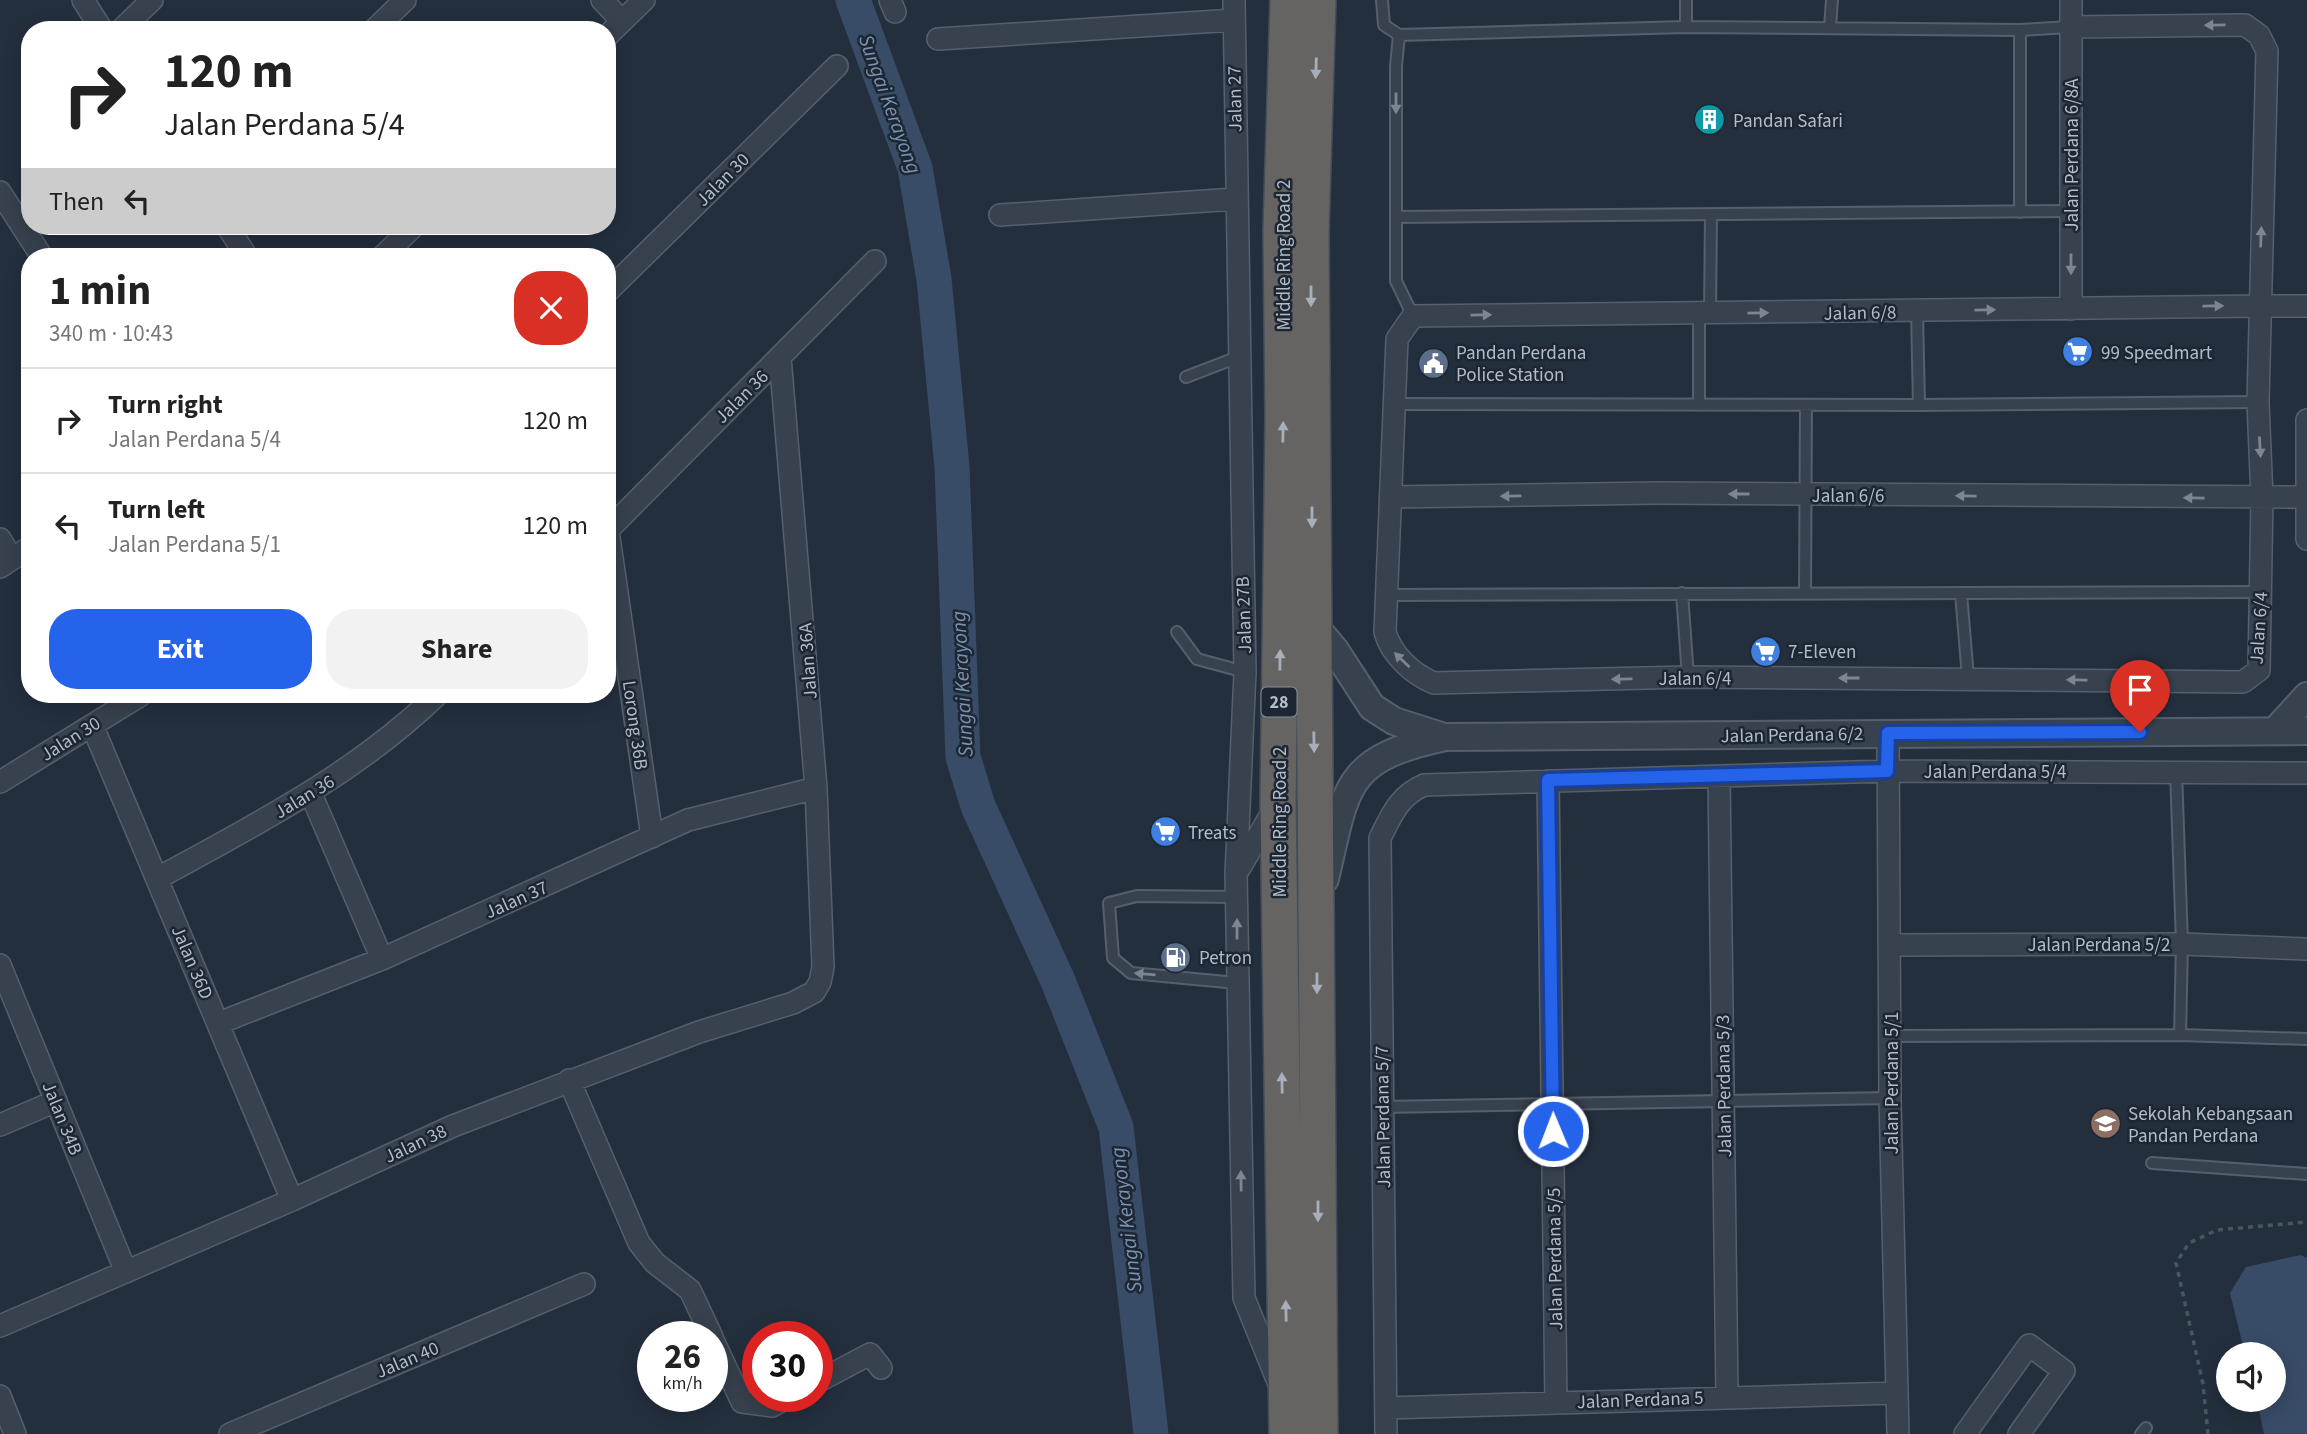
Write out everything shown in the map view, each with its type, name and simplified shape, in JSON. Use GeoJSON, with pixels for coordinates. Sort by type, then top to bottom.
{"type":"FeatureCollection","features":[{"type":"Feature","properties":{"kind":"highway","name":"Middle Ring Road 2"},"geometry":{"type":"LineString","coordinates":[[1314,4],[1311,232],[1320,1434]]}},
{"type":"Feature","properties":{"kind":"highway","name":"Middle Ring Road 2"},"geometry":{"type":"LineString","coordinates":[[1287,1419],[1278,802],[1283,418],[1281,230],[1314,4]]}},
{"type":"Feature","properties":{"kind":"street"},"geometry":{"type":"LineString","coordinates":[[83,0],[96,21]]}},
{"type":"Feature","properties":{"kind":"street"},"geometry":{"type":"LineString","coordinates":[[130,21],[152,0]]}},
{"type":"Feature","properties":{"kind":"street"},"geometry":{"type":"LineString","coordinates":[[383,21],[405,0]]}},
{"type":"Feature","properties":{"kind":"street"},"geometry":{"type":"LineString","coordinates":[[602,0],[612,21]]}},
{"type":"Feature","properties":{"kind":"street"},"geometry":{"type":"LineString","coordinates":[[616,27],[644,0]]}},
{"type":"Feature","properties":{"kind":"street","name":"Jalan Perdana 6/8A"},"geometry":{"type":"LineString","coordinates":[[2071,0],[2071,309]]}},
{"type":"Feature","properties":{"kind":"street"},"geometry":{"type":"LineString","coordinates":[[937,39],[1234,10]]}},
{"type":"Feature","properties":{"kind":"street","name":"Jalan 27"},"geometry":{"type":"LineString","coordinates":[[1234,10],[1238,357]]}},
{"type":"Feature","properties":{"kind":"street","name":"Jalan 6/4"},"geometry":{"type":"LineString","coordinates":[[1413,316],[1397,339],[1392,404],[1385,632],[1388,646],[1420,677],[1434,683],[1688,677],[2243,682],[2259,670],[2262,498],[2258,402],[2267,51],[2259,35],[2245,25],[2070,27]]}},
{"type":"Feature","properties":{"kind":"street","name":"Jalan 30"},"geometry":{"type":"LineString","coordinates":[[616,283],[836,66]]}},
{"type":"Feature","properties":{"kind":"street"},"geometry":{"type":"LineString","coordinates":[[0,192],[21,224]]}},
{"type":"Feature","properties":{"kind":"street"},"geometry":{"type":"LineString","coordinates":[[1000,215],[1235,199]]}},
{"type":"Feature","properties":{"kind":"street"},"geometry":{"type":"LineString","coordinates":[[391,248],[405,235]]}},
{"type":"Feature","properties":{"kind":"street","name":"Jalan 36"},"geometry":{"type":"LineString","coordinates":[[616,522],[874,261]]}},
{"type":"Feature","properties":{"kind":"street","name":"Jalan 6/8"},"geometry":{"type":"LineString","coordinates":[[1413,316],[2307,306]]}},
{"type":"Feature","properties":{"kind":"street","name":"Jalan 36A"},"geometry":{"type":"LineString","coordinates":[[780,357],[816,788],[823,967]]}},
{"type":"Feature","properties":{"kind":"street","name":"Jalan 27B"},"geometry":{"type":"LineString","coordinates":[[1238,357],[1245,672],[1236,874],[1244,1298],[1287,1419]]}},
{"type":"Feature","properties":{"kind":"street"},"geometry":{"type":"LineString","coordinates":[[2307,420],[2307,540]]}},
{"type":"Feature","properties":{"kind":"street","name":"Jalan 6/6"},"geometry":{"type":"LineString","coordinates":[[1391,497],[1806,494],[2305,497]]}},
{"type":"Feature","properties":{"kind":"street"},"geometry":{"type":"LineString","coordinates":[[0,539],[14,558]]}},
{"type":"Feature","properties":{"kind":"street","name":"Lorong 36B"},"geometry":{"type":"LineString","coordinates":[[616,586],[652,837]]}},
{"type":"Feature","properties":{"kind":"street","name":"Jalan Perdana 6/2"},"geometry":{"type":"LineString","coordinates":[[1313,624],[1335,650],[1372,707],[1394,720],[1445,737]]}},
{"type":"Feature","properties":{"kind":"street"},"geometry":{"type":"LineString","coordinates":[[2275,731],[2307,696]]}},
{"type":"Feature","properties":{"kind":"street","name":"Jalan 30"},"geometry":{"type":"LineString","coordinates":[[0,782],[128,703]]}},
{"type":"Feature","properties":{"kind":"street","name":"Jalan 36"},"geometry":{"type":"LineString","coordinates":[[158,878],[312,794],[384,742],[428,703]]}},
{"type":"Feature","properties":{"kind":"street","name":"Jalan 36D"},"geometry":{"type":"LineString","coordinates":[[92,726],[292,1200]]}},
{"type":"Feature","properties":{"kind":"street","name":"Jalan Perdana 6/2"},"geometry":{"type":"LineString","coordinates":[[1316,915],[1343,802],[1354,781],[1372,761],[1401,746],[1445,737],[2307,731]]}},
{"type":"Feature","properties":{"kind":"street","name":"Jalan Perdana 5/1"},"geometry":{"type":"LineString","coordinates":[[1888,733],[1890,1098],[1898,1434]]}},
{"type":"Feature","properties":{"kind":"street","name":"Jalan Perdana 5/4"},"geometry":{"type":"LineString","coordinates":[[1396,804],[1410,791],[1424,785],[1548,780],[1887,771],[2307,773]]}},
{"type":"Feature","properties":{"kind":"street","name":"Jalan Perdana 5/3"},"geometry":{"type":"LineString","coordinates":[[1719,777],[1727,1396]]}},
{"type":"Feature","properties":{"kind":"street","name":"Jalan Perdana 5/5"},"geometry":{"type":"LineString","coordinates":[[1548,780],[1556,1402]]}},
{"type":"Feature","properties":{"kind":"street","name":"Jalan 37"},"geometry":{"type":"LineString","coordinates":[[219,1024],[382,959],[688,820],[816,788]]}},
{"type":"Feature","properties":{"kind":"street"},"geometry":{"type":"LineString","coordinates":[[312,794],[382,959]]}},
{"type":"Feature","properties":{"kind":"street"},"geometry":{"type":"LineString","coordinates":[[1236,874],[1278,802]]}},
{"type":"Feature","properties":{"kind":"street","name":"Jalan Perdana 5/7"},"geometry":{"type":"LineString","coordinates":[[1386,1434],[1380,838],[1396,804]]}},
{"type":"Feature","properties":{"kind":"street","name":"Jalan Perdana 5/2"},"geometry":{"type":"LineString","coordinates":[[1891,945],[2182,944],[2307,949]]}},
{"type":"Feature","properties":{"kind":"street","name":"Jalan 34B"},"geometry":{"type":"LineString","coordinates":[[0,965],[126,1272]]}},
{"type":"Feature","properties":{"kind":"street","name":"Jalan 38"},"geometry":{"type":"LineString","coordinates":[[0,1326],[292,1200],[453,1126],[699,1032],[793,1003],[814,992],[823,967]]}},
{"type":"Feature","properties":{"kind":"street"},"geometry":{"type":"LineString","coordinates":[[569,1080],[639,1243],[655,1263],[690,1290],[704,1321]]}},
{"type":"Feature","properties":{"kind":"street"},"geometry":{"type":"LineString","coordinates":[[0,1125],[56,1101]]}},
{"type":"Feature","properties":{"kind":"street","name":"Jalan 40"},"geometry":{"type":"LineString","coordinates":[[230,1434],[584,1284]]}},
{"type":"Feature","properties":{"kind":"street"},"geometry":{"type":"LineString","coordinates":[[1965,1434],[2029,1345],[2064,1371],[2019,1434]]}},
{"type":"Feature","properties":{"kind":"street"},"geometry":{"type":"LineString","coordinates":[[833,1374],[870,1354],[881,1368]]}},
{"type":"Feature","properties":{"kind":"street"},"geometry":{"type":"LineString","coordinates":[[728,1372],[742,1402]]}},
{"type":"Feature","properties":{"kind":"street","name":"Jalan Perdana 5"},"geometry":{"type":"LineString","coordinates":[[1385,1408],[1895,1392]]}},
{"type":"Feature","properties":{"kind":"street"},"geometry":{"type":"LineString","coordinates":[[0,1396],[15,1434]]}},
{"type":"Feature","properties":{"kind":"lane"},"geometry":{"type":"LineString","coordinates":[[1382,0],[1384,25],[1399,35],[1686,27],[2020,30],[2070,27]]}},
{"type":"Feature","properties":{"kind":"lane"},"geometry":{"type":"LineString","coordinates":[[1686,0],[1686,27]]}},
{"type":"Feature","properties":{"kind":"lane"},"geometry":{"type":"LineString","coordinates":[[1830,29],[1832,0]]}},
{"type":"Feature","properties":{"kind":"lane"},"geometry":{"type":"LineString","coordinates":[[2020,30],[2020,212]]}},
{"type":"Feature","properties":{"kind":"lane"},"geometry":{"type":"LineString","coordinates":[[1399,35],[1396,66],[1396,281],[1413,316]]}},
{"type":"Feature","properties":{"kind":"lane"},"geometry":{"type":"LineString","coordinates":[[1397,217],[2070,211]]}},
{"type":"Feature","properties":{"kind":"lane"},"geometry":{"type":"LineString","coordinates":[[1699,405],[1711,215]]}},
{"type":"Feature","properties":{"kind":"lane"},"geometry":{"type":"LineString","coordinates":[[1917,311],[1919,405]]}},
{"type":"Feature","properties":{"kind":"lane"},"geometry":{"type":"LineString","coordinates":[[1186,377],[1238,357]]}},
{"type":"Feature","properties":{"kind":"lane"},"geometry":{"type":"LineString","coordinates":[[1392,404],[1919,405],[2258,402]]}},
{"type":"Feature","properties":{"kind":"lane"},"geometry":{"type":"LineString","coordinates":[[1805,593],[1806,405]]}},
{"type":"Feature","properties":{"kind":"lane"},"geometry":{"type":"LineString","coordinates":[[1387,595],[2261,592]]}},
{"type":"Feature","properties":{"kind":"lane"},"geometry":{"type":"LineString","coordinates":[[1682,593],[1688,677]]}},
{"type":"Feature","properties":{"kind":"lane"},"geometry":{"type":"LineString","coordinates":[[1961,593],[1968,678]]}},
{"type":"Feature","properties":{"kind":"lane"},"geometry":{"type":"LineString","coordinates":[[1177,632],[1197,659],[1245,672]]}},
{"type":"Feature","properties":{"kind":"lane"},"geometry":{"type":"LineString","coordinates":[[2176,771],[2182,944],[2180,1035]]}},
{"type":"Feature","properties":{"kind":"lane"},"geometry":{"type":"LineString","coordinates":[[1237,897],[1137,896],[1109,903],[1113,958],[1131,973],[1237,983]]}},
{"type":"Feature","properties":{"kind":"lane"},"geometry":{"type":"LineString","coordinates":[[1890,1036],[2180,1035],[2307,1039]]}},
{"type":"Feature","properties":{"kind":"lane"},"geometry":{"type":"LineString","coordinates":[[1382,1107],[1890,1098]]}},
{"type":"Feature","properties":{"kind":"lane"},"geometry":{"type":"LineString","coordinates":[[2152,1163],[2307,1174]]}},
{"type":"Feature","properties":{"kind":"path"},"geometry":{"type":"LineString","coordinates":[[2208,1434],[2203,1384],[2176,1263],[2189,1243],[2217,1230],[2307,1222]]}},
{"type":"Feature","properties":{"kind":"water"},"geometry":{"type":"Polygon","coordinates":[[[2301,1255],[2307,1258],[2307,1434],[2264,1434],[2259,1412],[2286,1412],[2286,1342],[2242,1342],[2230,1293],[2246,1267],[2301,1255]]]}},
{"type":"Feature","properties":{"kind":"waterway","name":"Sungai Kerayong"},"geometry":{"type":"LineString","coordinates":[[853,0],[915,168],[934,279],[952,467],[963,757],[978,806],[1058,981],[1116,1127],[1151,1434]]}},
{"type":"Feature","properties":{"kind":"place","name":"Pandan Safari"},"geometry":{"type":"Point","coordinates":[1710,120]}},
{"type":"Feature","properties":{"kind":"place","name":"99 Speedmart"},"geometry":{"type":"Point","coordinates":[2078,352]}},
{"type":"Feature","properties":{"kind":"place","name":"Pandan Perdana Police Station"},"geometry":{"type":"Point","coordinates":[1433,363]}},
{"type":"Feature","properties":{"kind":"place","name":"7-Eleven"},"geometry":{"type":"Point","coordinates":[1765,651]}},
{"type":"Feature","properties":{"kind":"place","name":"Treats"},"geometry":{"type":"Point","coordinates":[1165,832]}},
{"type":"Feature","properties":{"kind":"place","name":"Petron"},"geometry":{"type":"Point","coordinates":[1176,957]}},
{"type":"Feature","properties":{"kind":"place","name":"Sekolah Kebangsaan Pandan Perdana"},"geometry":{"type":"Point","coordinates":[2105,1124]}},
{"type":"Feature","properties":{"kind":"route"},"geometry":{"type":"LineString","coordinates":[[1553,1131],[1548,780],[1887,771],[1888,733],[2140,732]]}}]}
